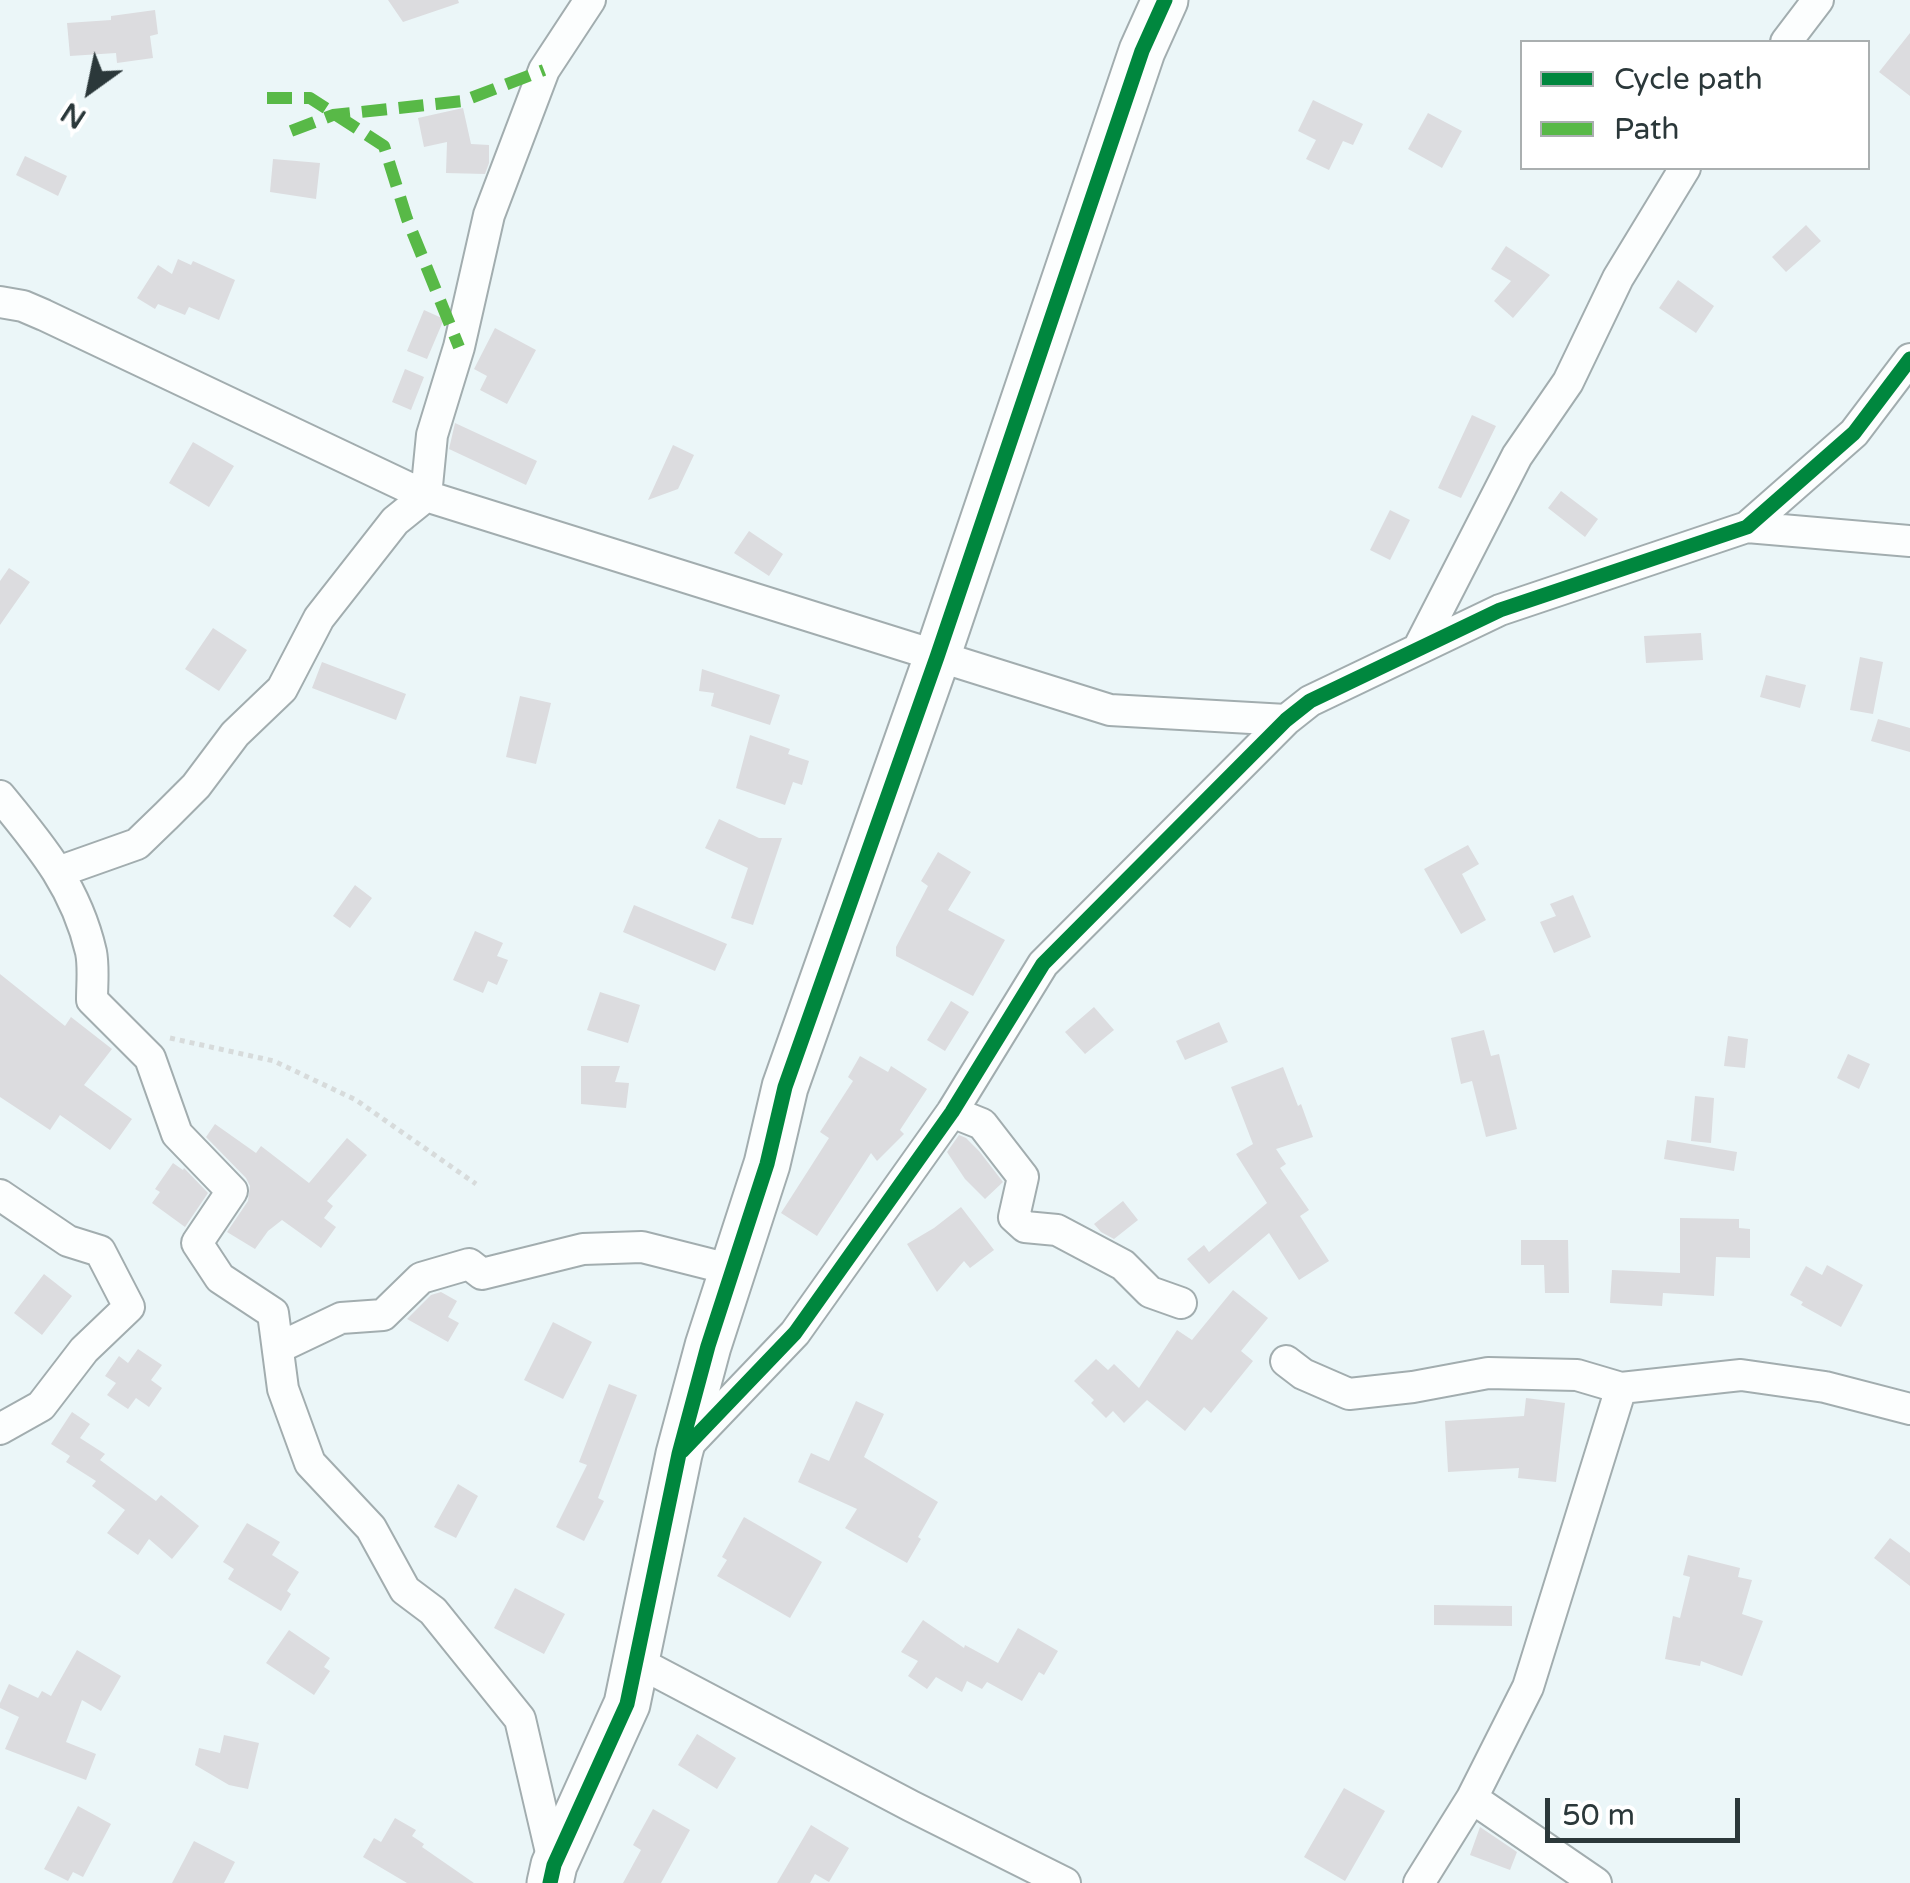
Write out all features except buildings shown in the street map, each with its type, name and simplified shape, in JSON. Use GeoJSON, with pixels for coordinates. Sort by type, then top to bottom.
{"type":"FeatureCollection","features":[{"type":"Feature","properties":{"kind":"street"},"geometry":{"type":"LineString","coordinates":[[58,872],[137,844],[196,786],[234,734],[282,689],[319,618],[396,521],[426,496],[432,435],[459,348],[489,215],[544,70],[590,0]]}},
{"type":"Feature","properties":{"kind":"street"},"geometry":{"type":"LineString","coordinates":[[552,1874],[627,1704],[679,1454],[708,1346],[767,1164],[784,1087],[937,657],[1142,51],[1165,0]]}},
{"type":"Feature","properties":{"kind":"street"},"geometry":{"type":"LineString","coordinates":[[1788,40],[1818,0]]}},
{"type":"Feature","properties":{"kind":"street"},"geometry":{"type":"LineString","coordinates":[[1418,649],[1518,456],[1568,382],[1618,278],[1684,170]]}},
{"type":"Feature","properties":{"kind":"street"},"geometry":{"type":"LineString","coordinates":[[0,302],[23,306],[62,323],[426,496],[1110,710],[1286,720]]}},
{"type":"Feature","properties":{"kind":"street"},"geometry":{"type":"LineString","coordinates":[[679,1454],[795,1332],[952,1112],[1043,964],[1286,720],[1310,701],[1500,610],[1746,527],[1854,433],[1910,359]]}},
{"type":"Feature","properties":{"kind":"street"},"geometry":{"type":"LineString","coordinates":[[1746,527],[1910,542]]}},
{"type":"Feature","properties":{"kind":"street"},"geometry":{"type":"LineString","coordinates":[[0,796],[45,850],[76,902],[92,956],[92,1000],[150,1058],[177,1134],[232,1191],[196,1243],[220,1278],[273,1313],[283,1389],[310,1463],[371,1528],[405,1590],[432,1611],[520,1718],[552,1874]]}},
{"type":"Feature","properties":{"kind":"street"},"geometry":{"type":"LineString","coordinates":[[952,1112],[982,1124],[1023,1177],[1014,1217],[1025,1227],[1057,1230],[1123,1266],[1150,1292],[1181,1303]]}},
{"type":"Feature","properties":{"kind":"street"},"geometry":{"type":"LineString","coordinates":[[0,1196],[68,1241],[100,1251],[129,1307],[84,1350],[41,1406],[0,1429]]}},
{"type":"Feature","properties":{"kind":"street"},"geometry":{"type":"LineString","coordinates":[[278,1348],[341,1318],[383,1314],[422,1278],[469,1264],[482,1274],[583,1249],[642,1247],[733,1270]]}},
{"type":"Feature","properties":{"kind":"street"},"geometry":{"type":"LineString","coordinates":[[1286,1362],[1303,1374],[1349,1394],[1488,1373],[1576,1375],[1622,1388],[1741,1375],[1825,1388],[1910,1409]]}},
{"type":"Feature","properties":{"kind":"street"},"geometry":{"type":"LineString","coordinates":[[1419,1883],[1472,1798],[1528,1687],[1622,1388]]}},
{"type":"Feature","properties":{"kind":"street"},"geometry":{"type":"LineString","coordinates":[[636,1660],[1065,1883]]}},
{"type":"Feature","properties":{"kind":"street"},"geometry":{"type":"LineString","coordinates":[[1472,1798],[1596,1883]]}},
{"type":"Feature","properties":{"kind":"path"},"geometry":{"type":"LineString","coordinates":[[118,1026],[274,1061],[356,1100],[476,1184]]}},
{"type":"Feature","properties":{"kind":"marked path"},"geometry":{"type":"LineString","coordinates":[[291,131],[333,115],[463,101],[544,70]]}},
{"type":"Feature","properties":{"kind":"marked path"},"geometry":{"type":"LineString","coordinates":[[267,98],[310,98],[384,146],[407,219],[459,347]]}},
{"type":"Feature","properties":{"kind":"cycle path"},"geometry":{"type":"LineString","coordinates":[[550,1883],[554,1865],[627,1704],[679,1454],[708,1346],[767,1164],[785,1087],[937,657],[1142,51],[1165,0]]}},
{"type":"Feature","properties":{"kind":"cycle path"},"geometry":{"type":"LineString","coordinates":[[682,1451],[795,1333],[952,1112],[1043,964],[1286,720],[1310,701],[1500,610],[1747,527],[1854,433],[1910,359]]}}]}
